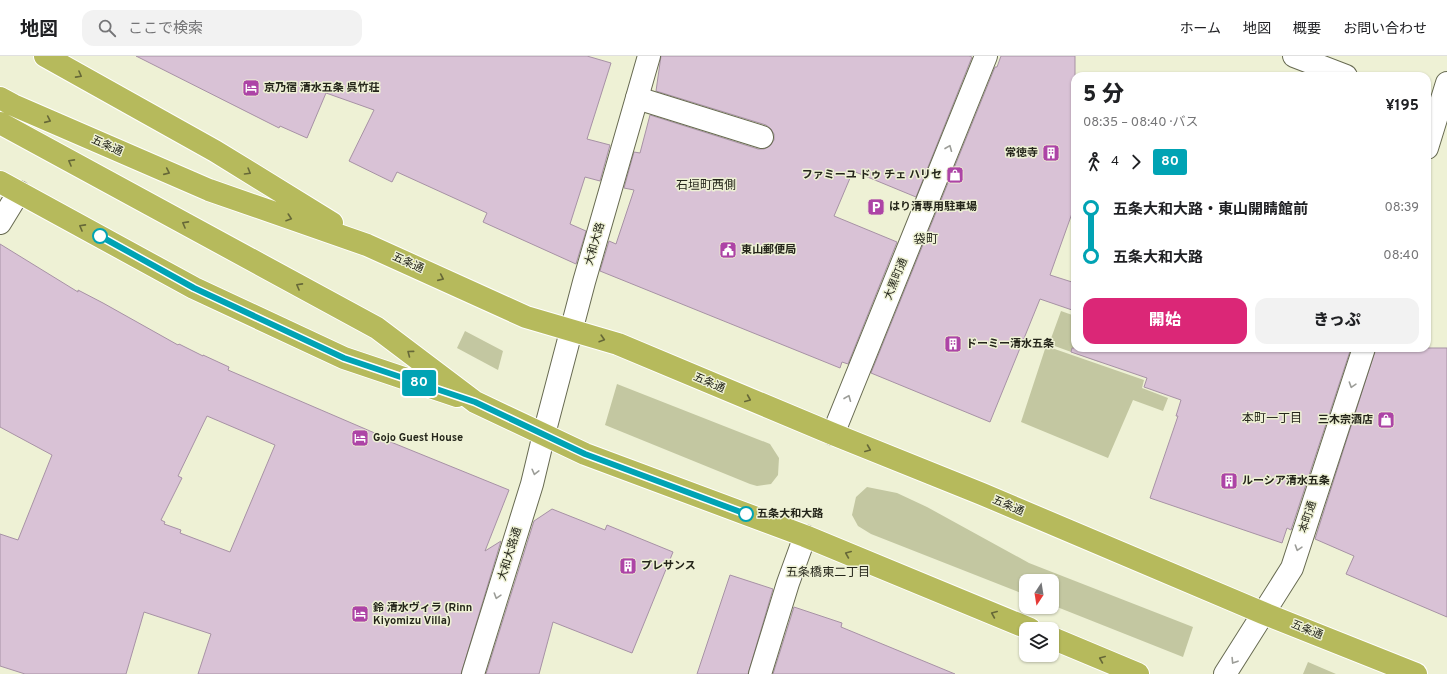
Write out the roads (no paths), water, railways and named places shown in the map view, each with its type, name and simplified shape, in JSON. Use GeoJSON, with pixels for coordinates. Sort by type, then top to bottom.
{"type":"FeatureCollection","features":[{"type":"Feature","properties":{"kind":"highway"},"geometry":{"type":"LineString","coordinates":[[45,56],[214,151],[368,245]]}},
{"type":"Feature","properties":{"kind":"highway","name":"五条通"},"geometry":{"type":"LineString","coordinates":[[6,101],[209,190],[368,245],[526,317],[618,344],[833,434],[982,494],[1263,613],[1416,674]]}},
{"type":"Feature","properties":{"kind":"highway"},"geometry":{"type":"LineString","coordinates":[[2,124],[377,328],[475,402]]}},
{"type":"Feature","properties":{"kind":"highway"},"geometry":{"type":"LineString","coordinates":[[0,182],[194,288],[344,358],[475,402],[585,454],[805,536],[1019,624]]}},
{"type":"Feature","properties":{"kind":"highway"},"geometry":{"type":"LineString","coordinates":[[1059,641],[1138,674]]}},
{"type":"Feature","properties":{"kind":"street","name":"大和大路"},"geometry":{"type":"LineString","coordinates":[[544,434],[584,282],[649,56]]}},
{"type":"Feature","properties":{"kind":"street","name":"大黒町通"},"geometry":{"type":"LineString","coordinates":[[833,434],[986,56]]}},
{"type":"Feature","properties":{"kind":"street"},"geometry":{"type":"LineString","coordinates":[[1294,56],[1336,72]]}},
{"type":"Feature","properties":{"kind":"street"},"geometry":{"type":"LineString","coordinates":[[1431,121],[1433,107],[1447,83]]}},
{"type":"Feature","properties":{"kind":"street"},"geometry":{"type":"LineString","coordinates":[[637,98],[762,137]]}},
{"type":"Feature","properties":{"kind":"street"},"geometry":{"type":"LineString","coordinates":[[0,223],[19,192]]}},
{"type":"Feature","properties":{"kind":"street","name":"本町通"},"geometry":{"type":"LineString","coordinates":[[1225,674],[1292,568],[1363,352]]}},
{"type":"Feature","properties":{"kind":"street","name":"大和大路通"},"geometry":{"type":"LineString","coordinates":[[473,674],[532,484],[544,434]]}},
{"type":"Feature","properties":{"kind":"street"},"geometry":{"type":"LineString","coordinates":[[760,674],[788,583],[805,536]]}},
{"type":"Feature","properties":{"kind":"place","name":"京乃宿 清水五条 呉竹荘"},"geometry":{"type":"Point","coordinates":[251,88]}},
{"type":"Feature","properties":{"kind":"place","name":"常徳寺"},"geometry":{"type":"Point","coordinates":[1051,153]}},
{"type":"Feature","properties":{"kind":"place","name":"ファミーユ ドゥ チェ ハリセ"},"geometry":{"type":"Point","coordinates":[955,175]}},
{"type":"Feature","properties":{"kind":"place","name":"はり清専用駐車場"},"geometry":{"type":"Point","coordinates":[876,207]}},
{"type":"Feature","properties":{"kind":"place","name":"東山郵便局"},"geometry":{"type":"Point","coordinates":[728,250]}},
{"type":"Feature","properties":{"kind":"place","name":"ドーミー清水五条"},"geometry":{"type":"Point","coordinates":[953,344]}},
{"type":"Feature","properties":{"kind":"place","name":"三木宗酒店"},"geometry":{"type":"Point","coordinates":[1386,420]}},
{"type":"Feature","properties":{"kind":"place","name":"Gojo Guest House"},"geometry":{"type":"Point","coordinates":[360,438]}},
{"type":"Feature","properties":{"kind":"place","name":"ルーシア清水五条"},"geometry":{"type":"Point","coordinates":[1229,481]}},
{"type":"Feature","properties":{"kind":"place","name":"五条大和大路"},"geometry":{"type":"Point","coordinates":[746,514]}},
{"type":"Feature","properties":{"kind":"place","name":"プレサンス"},"geometry":{"type":"Point","coordinates":[628,566]}},
{"type":"Feature","properties":{"kind":"place","name":"鈴 清水ヴィラ (Rinn Kiyomizu Villa)"},"geometry":{"type":"Point","coordinates":[360,614]}},
{"type":"Feature","properties":{"kind":"district","name":"石垣町西側"},"geometry":{"type":"Point","coordinates":[706,186]}},
{"type":"Feature","properties":{"kind":"district","name":"袋町"},"geometry":{"type":"Point","coordinates":[926,240]}},
{"type":"Feature","properties":{"kind":"district","name":"本町一丁目"},"geometry":{"type":"Point","coordinates":[1272,419]}},
{"type":"Feature","properties":{"kind":"district","name":"五条橋東二丁目"},"geometry":{"type":"Point","coordinates":[828,573]}}]}
